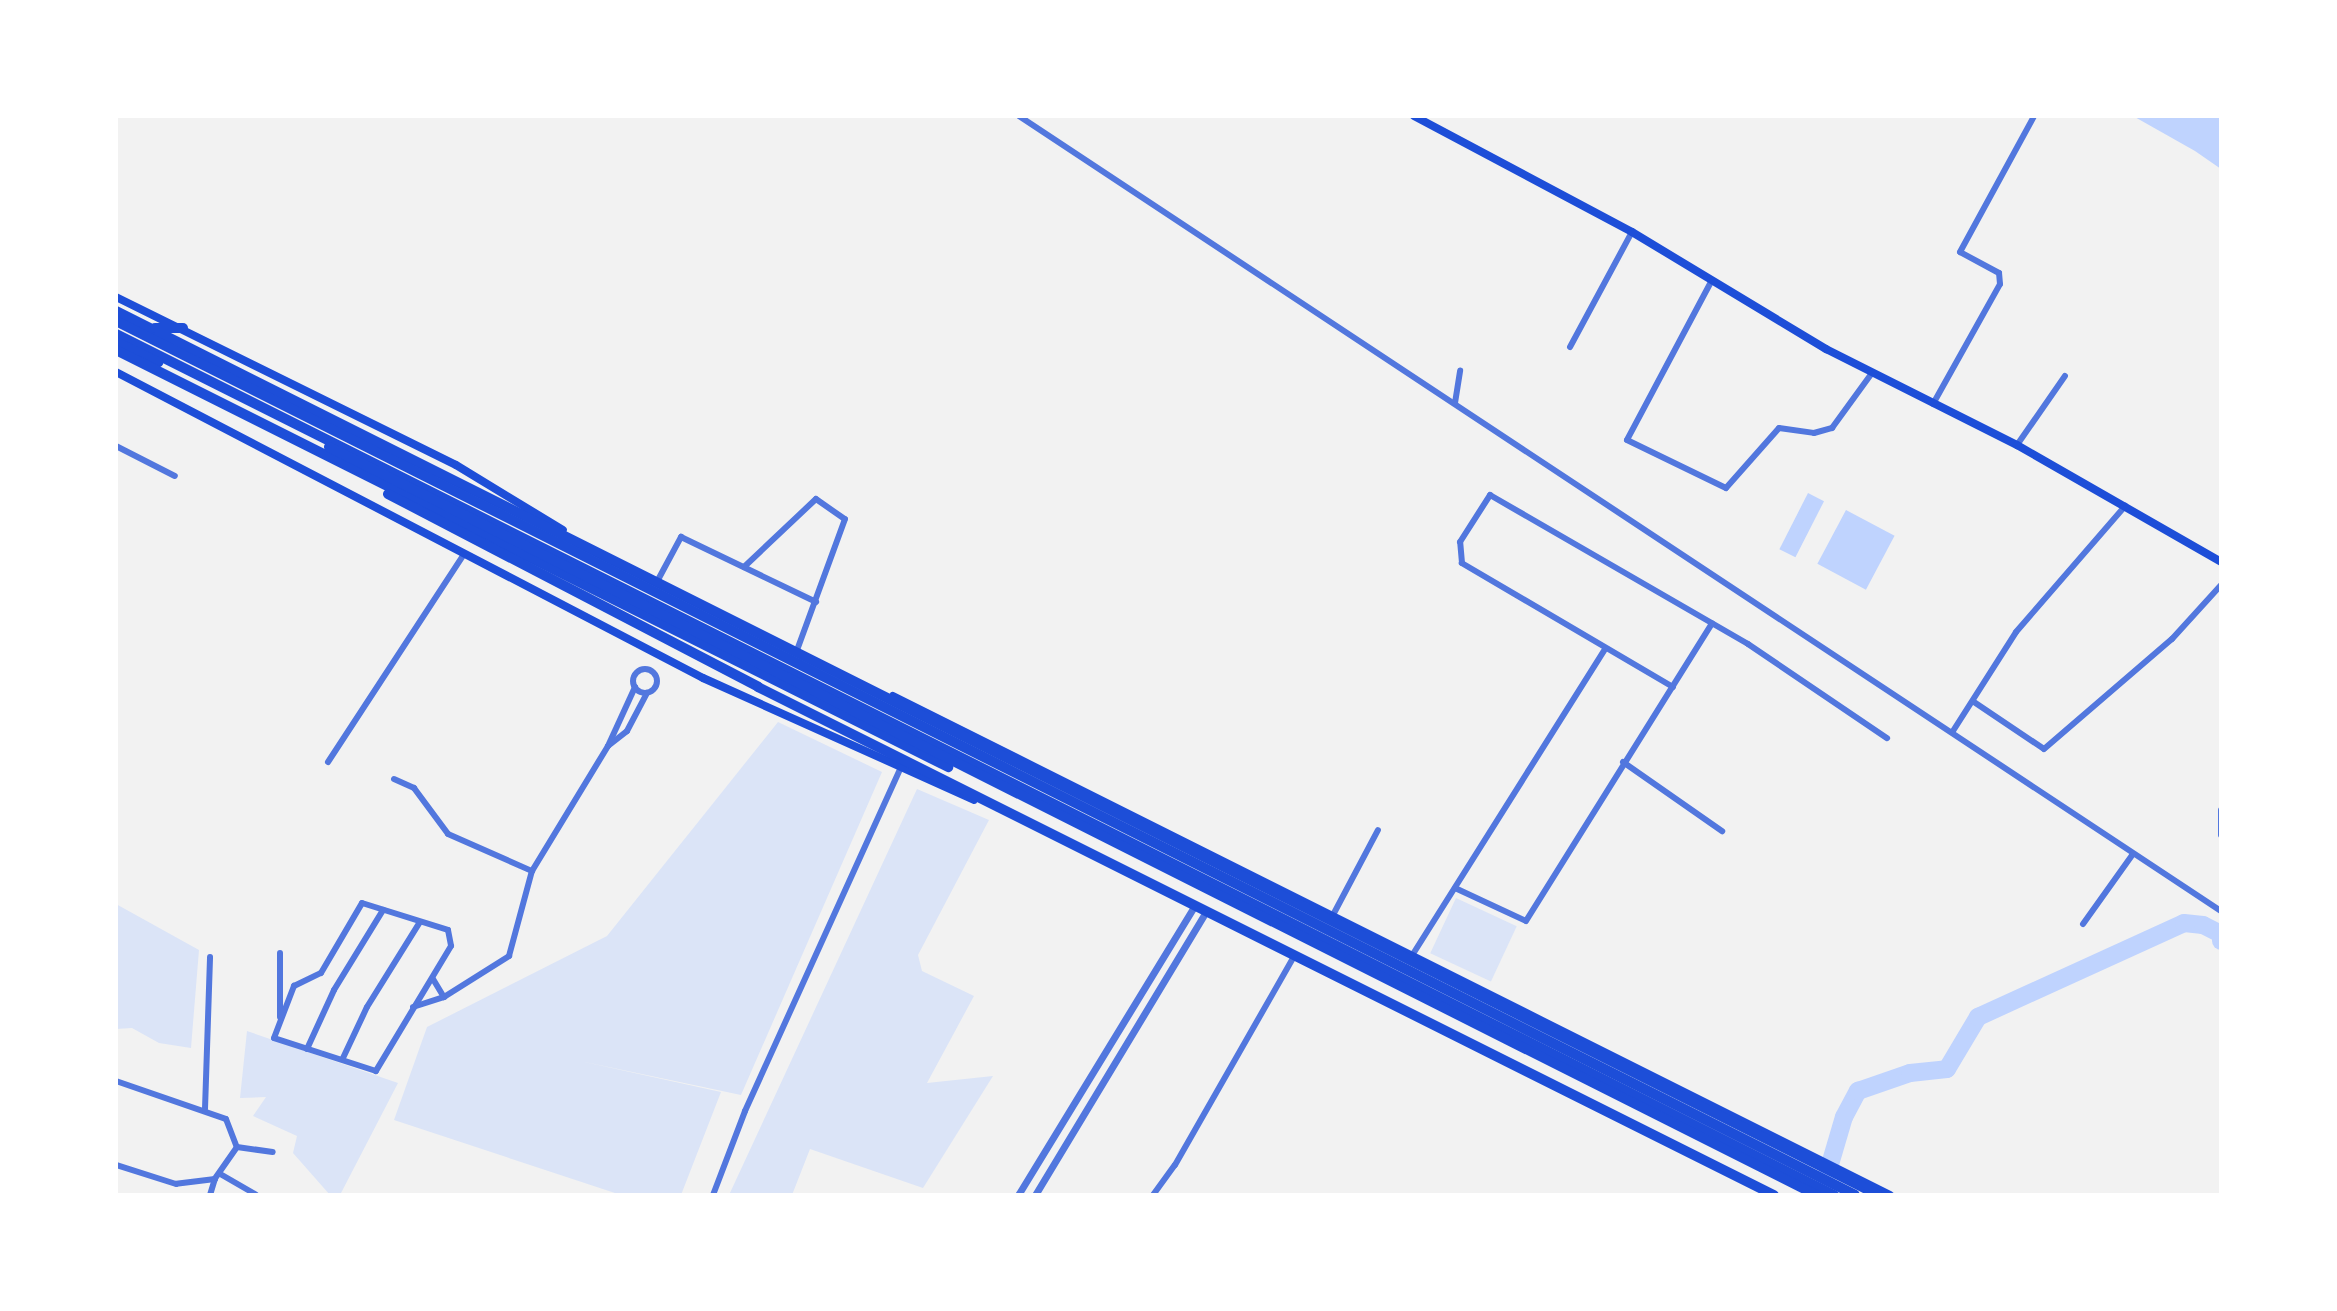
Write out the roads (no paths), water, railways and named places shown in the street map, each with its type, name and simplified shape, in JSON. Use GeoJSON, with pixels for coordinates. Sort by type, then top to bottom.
{"type":"FeatureCollection","features":[{"type":"Feature","properties":{"kind":"highway"},"geometry":{"type":"LineString","coordinates":[[116,311],[131,323],[1819,1177],[1833,1189]]}},
{"type":"Feature","properties":{"kind":"highway"},"geometry":{"type":"LineString","coordinates":[[116,321],[183,328]]}},
{"type":"Feature","properties":{"kind":"highway"},"geometry":{"type":"LineString","coordinates":[[131,323],[1878,1195]]}},
{"type":"Feature","properties":{"kind":"highway"},"geometry":{"type":"LineString","coordinates":[[116,334],[1833,1189],[1855,1195]]}},
{"type":"Feature","properties":{"kind":"highway"},"geometry":{"type":"LineString","coordinates":[[116,342],[244,403],[1816,1195]]}},
{"type":"Feature","properties":{"kind":"highway"},"geometry":{"type":"LineString","coordinates":[[116,350],[1805,1195]]}},
{"type":"Feature","properties":{"kind":"highway"},"geometry":{"type":"LineString","coordinates":[[244,403],[304,446],[430,520],[1774,1195]]}},
{"type":"Feature","properties":{"kind":"main road"},"geometry":{"type":"LineString","coordinates":[[1414,116],[1632,232],[1872,373],[2017,445],[2221,562]]}},
{"type":"Feature","properties":{"kind":"main road"},"geometry":{"type":"LineString","coordinates":[[116,297],[456,465],[583,541],[797,650],[1413,954],[1890,1195]]}},
{"type":"Feature","properties":{"kind":"main road"},"geometry":{"type":"LineString","coordinates":[[116,372],[463,556],[658,655],[900,769],[1005,813],[1766,1195]]}},
{"type":"Feature","properties":{"kind":"street"},"geometry":{"type":"LineString","coordinates":[[1019,116],[2221,911]]}},
{"type":"Feature","properties":{"kind":"street"},"geometry":{"type":"LineString","coordinates":[[1933,404],[2000,284],[1999,273],[1960,252],[2034,116]]}},
{"type":"Feature","properties":{"kind":"street"},"geometry":{"type":"LineString","coordinates":[[1570,347],[1632,232]]}},
{"type":"Feature","properties":{"kind":"street"},"geometry":{"type":"LineString","coordinates":[[1712,280],[1627,440],[1726,488],[1779,428],[1814,433],[1832,428],[1872,373]]}},
{"type":"Feature","properties":{"kind":"street"},"geometry":{"type":"LineString","coordinates":[[1455,403],[1460,370]]}},
{"type":"Feature","properties":{"kind":"street"},"geometry":{"type":"LineString","coordinates":[[2017,445],[2065,376]]}},
{"type":"Feature","properties":{"kind":"street"},"geometry":{"type":"LineString","coordinates":[[117,449],[175,476]]}},
{"type":"Feature","properties":{"kind":"street"},"geometry":{"type":"LineString","coordinates":[[1673,687],[1462,563],[1460,542],[1490,495],[1712,623],[1887,738]]}},
{"type":"Feature","properties":{"kind":"street"},"geometry":{"type":"LineString","coordinates":[[744,567],[816,499],[845,519],[797,650]]}},
{"type":"Feature","properties":{"kind":"street"},"geometry":{"type":"LineString","coordinates":[[1953,731],[2016,632],[2125,506]]}},
{"type":"Feature","properties":{"kind":"street"},"geometry":{"type":"LineString","coordinates":[[659,578],[681,537],[816,602]]}},
{"type":"Feature","properties":{"kind":"street"},"geometry":{"type":"LineString","coordinates":[[328,762],[463,556]]}},
{"type":"Feature","properties":{"kind":"street"},"geometry":{"type":"LineString","coordinates":[[1974,702],[2044,749],[2172,639],[2221,585]]}},
{"type":"Feature","properties":{"kind":"street"},"geometry":{"type":"LineString","coordinates":[[1455,888],[1526,921],[1712,623]]}},
{"type":"Feature","properties":{"kind":"street"},"geometry":{"type":"LineString","coordinates":[[1413,954],[1605,649]]}},
{"type":"Feature","properties":{"kind":"street"},"geometry":{"type":"LineString","coordinates":[[413,1007],[444,997],[509,956],[532,871],[608,746],[635,687],[635,674],[650,670],[658,655]]}},
{"type":"Feature","properties":{"kind":"street"},"geometry":{"type":"LineString","coordinates":[[608,746],[627,731],[645,696],[657,683],[650,670]]}},
{"type":"Feature","properties":{"kind":"street"},"geometry":{"type":"LineString","coordinates":[[635,687],[645,696]]}},
{"type":"Feature","properties":{"kind":"street"},"geometry":{"type":"LineString","coordinates":[[1623,762],[1722,831]]}},
{"type":"Feature","properties":{"kind":"street"},"geometry":{"type":"LineString","coordinates":[[713,1195],[745,1111],[900,769]]}},
{"type":"Feature","properties":{"kind":"street"},"geometry":{"type":"LineString","coordinates":[[394,779],[414,788],[448,834],[532,871]]}},
{"type":"Feature","properties":{"kind":"street"},"geometry":{"type":"LineString","coordinates":[[2221,810],[2221,835]]}},
{"type":"Feature","properties":{"kind":"street"},"geometry":{"type":"LineString","coordinates":[[1333,915],[1378,830]]}},
{"type":"Feature","properties":{"kind":"street"},"geometry":{"type":"LineString","coordinates":[[2083,924],[2133,854]]}},
{"type":"Feature","properties":{"kind":"street"},"geometry":{"type":"LineString","coordinates":[[278,981],[294,986],[321,973],[362,903],[448,930],[451,946],[376,1071],[274,1038],[294,986]]}},
{"type":"Feature","properties":{"kind":"street"},"geometry":{"type":"LineString","coordinates":[[1018,1195],[1194,907]]}},
{"type":"Feature","properties":{"kind":"street"},"geometry":{"type":"LineString","coordinates":[[307,1049],[334,990],[383,910]]}},
{"type":"Feature","properties":{"kind":"street"},"geometry":{"type":"LineString","coordinates":[[1035,1195],[1205,913]]}},
{"type":"Feature","properties":{"kind":"street"},"geometry":{"type":"LineString","coordinates":[[343,1058],[367,1007],[420,922]]}},
{"type":"Feature","properties":{"kind":"street"},"geometry":{"type":"LineString","coordinates":[[280,953],[278,981],[281,1020]]}},
{"type":"Feature","properties":{"kind":"street"},"geometry":{"type":"LineString","coordinates":[[1153,1195],[1175,1165],[1293,958]]}},
{"type":"Feature","properties":{"kind":"street"},"geometry":{"type":"LineString","coordinates":[[205,1109],[210,961]]}},
{"type":"Feature","properties":{"kind":"street"},"geometry":{"type":"LineString","coordinates":[[433,979],[444,997]]}},
{"type":"Feature","properties":{"kind":"street"},"geometry":{"type":"LineString","coordinates":[[116,1081],[205,1109],[231,1125],[237,1147],[210,1195]]}},
{"type":"Feature","properties":{"kind":"street"},"geometry":{"type":"LineString","coordinates":[[1080,1094],[1092,1102]]}},
{"type":"Feature","properties":{"kind":"street"},"geometry":{"type":"LineString","coordinates":[[237,1147],[273,1152]]}},
{"type":"Feature","properties":{"kind":"street"},"geometry":{"type":"LineString","coordinates":[[116,1165],[176,1184],[219,1177],[256,1195]]}},
{"type":"Feature","properties":{"kind":"water"},"geometry":{"type":"Polygon","coordinates":[[[2133,116],[2221,116],[2221,169],[2195,151],[2133,116]]]}},
{"type":"Feature","properties":{"kind":"water"},"geometry":{"type":"Polygon","coordinates":[[[1808,493],[1824,501],[1795,557],[1779,549],[1808,493]]]}},
{"type":"Feature","properties":{"kind":"water"},"geometry":{"type":"Polygon","coordinates":[[[1846,510],[1895,536],[1866,590],[1817,564],[1846,510]]]}},
{"type":"Feature","properties":{"kind":"waterway"},"geometry":{"type":"LineString","coordinates":[[1821,1195],[1844,1117],[1858,1091],[1910,1073],[1947,1069],[1978,1017],[2184,923],[2203,925],[2221,934],[2221,941]]}}]}
